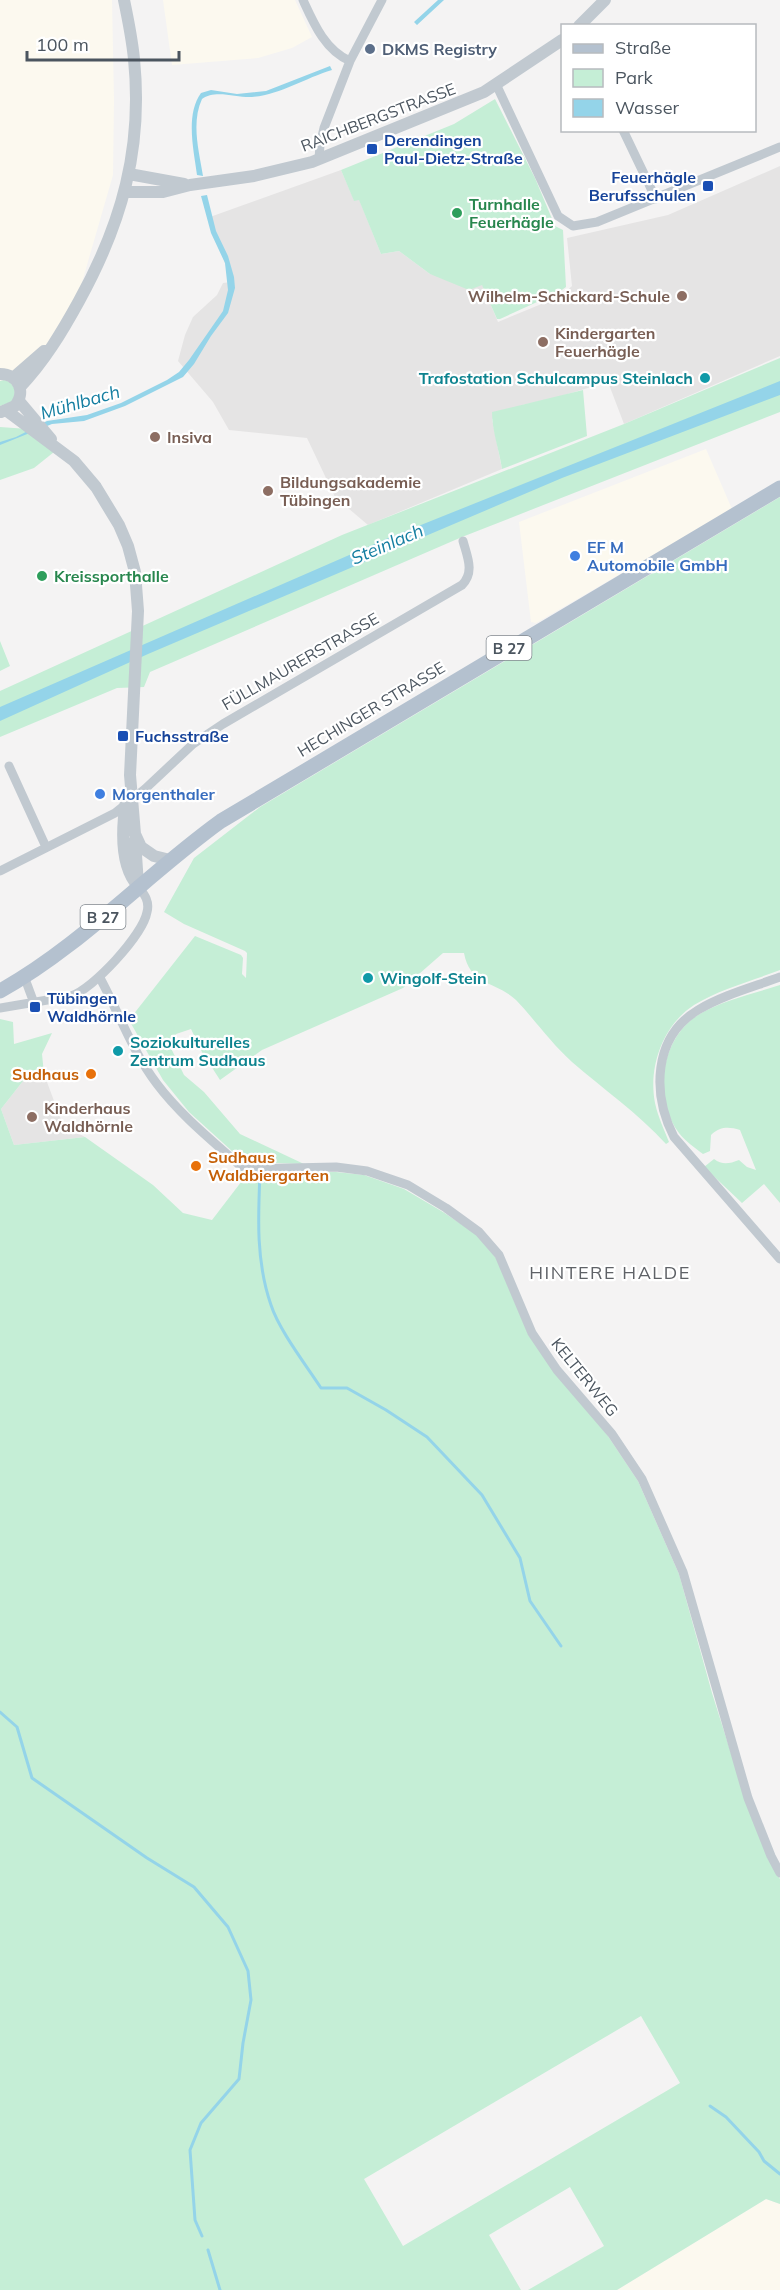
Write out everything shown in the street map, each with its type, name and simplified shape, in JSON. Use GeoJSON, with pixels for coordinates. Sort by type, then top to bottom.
{"type":"FeatureCollection","features":[{"type":"Feature","properties":{"kind":"main road","name":"HECHINGER STRASSE"},"geometry":{"type":"LineString","coordinates":[[0,991],[66,946],[221,821],[780,488]]}},
{"type":"Feature","properties":{"kind":"street"},"geometry":{"type":"LineString","coordinates":[[0,1008],[78,994],[100,978],[123,951],[148,911],[146,898],[129,872],[126,856],[137,625],[136,582],[128,546],[119,525],[96,487],[30,422],[19,401],[19,380],[52,346],[99,265],[125,192],[135,126],[134,59],[124,0]]}},
{"type":"Feature","properties":{"kind":"street"},"geometry":{"type":"LineString","coordinates":[[303,0],[329,47],[339,56],[350,61]]}},
{"type":"Feature","properties":{"kind":"street"},"geometry":{"type":"LineString","coordinates":[[320,159],[324,128],[350,61],[382,0]]}},
{"type":"Feature","properties":{"kind":"street"},"geometry":{"type":"LineString","coordinates":[[581,24],[605,0]]}},
{"type":"Feature","properties":{"kind":"street","name":"RAICHBERGSTRASSE"},"geometry":{"type":"LineString","coordinates":[[125,192],[163,192],[190,185],[254,176],[320,159],[467,100],[496,84],[561,41]]}},
{"type":"Feature","properties":{"kind":"street"},"geometry":{"type":"LineString","coordinates":[[496,84],[558,216],[573,226],[588,225],[780,147]]}},
{"type":"Feature","properties":{"kind":"street"},"geometry":{"type":"LineString","coordinates":[[624,132],[656,199]]}},
{"type":"Feature","properties":{"kind":"street","name":"RAICHBERGSTRASSE"},"geometry":{"type":"LineString","coordinates":[[129,174],[190,185]]}},
{"type":"Feature","properties":{"kind":"street"},"geometry":{"type":"LineString","coordinates":[[0,374],[19,380]]}},
{"type":"Feature","properties":{"kind":"street"},"geometry":{"type":"LineString","coordinates":[[3,411],[15,406],[19,401]]}},
{"type":"Feature","properties":{"kind":"street"},"geometry":{"type":"LineString","coordinates":[[3,411],[30,422]]}},
{"type":"Feature","properties":{"kind":"street","name":"FÜLLMAURERSTRASSE"},"geometry":{"type":"LineString","coordinates":[[129,803],[193,744],[223,724],[462,585],[468,579],[470,570],[463,541]]}},
{"type":"Feature","properties":{"kind":"street"},"geometry":{"type":"LineString","coordinates":[[9,766],[46,847]]}},
{"type":"Feature","properties":{"kind":"street"},"geometry":{"type":"LineString","coordinates":[[129,803],[135,834],[138,886]]}},
{"type":"Feature","properties":{"kind":"street"},"geometry":{"type":"LineString","coordinates":[[0,871],[115,813],[129,803]]}},
{"type":"Feature","properties":{"kind":"street"},"geometry":{"type":"LineString","coordinates":[[135,834],[141,847],[154,856],[170,860]]}},
{"type":"Feature","properties":{"kind":"street"},"geometry":{"type":"LineString","coordinates":[[24,976],[34,1003]]}},
{"type":"Feature","properties":{"kind":"street"},"geometry":{"type":"LineString","coordinates":[[780,977],[716,1000],[684,1020],[675,1030],[662,1059],[659,1075],[663,1114],[674,1137],[780,1259]]}},
{"type":"Feature","properties":{"kind":"street","name":"KELTERWEG"},"geometry":{"type":"LineString","coordinates":[[100,978],[139,1056],[157,1084],[187,1116],[244,1169],[336,1167],[368,1171],[408,1185],[446,1208],[479,1232],[499,1255],[532,1333],[557,1370],[612,1434],[647,1489],[683,1572],[748,1798],[780,1873]]}},
{"type":"Feature","properties":{"kind":"shaded area"},"geometry":{"type":"Polygon","coordinates":[[[0,0],[112,0],[114,100],[113,175],[74,310],[52,346],[0,396],[0,0]]]}},
{"type":"Feature","properties":{"kind":"shaded area"},"geometry":{"type":"Polygon","coordinates":[[[163,0],[295,0],[312,37],[292,48],[258,58],[172,65],[163,0]]]}},
{"type":"Feature","properties":{"kind":"shaded area"},"geometry":{"type":"Polygon","coordinates":[[[780,166],[780,356],[624,424],[608,382],[522,405],[492,419],[502,469],[368,525],[335,497],[307,438],[229,430],[213,402],[178,361],[193,317],[217,295],[223,283],[231,282],[210,217],[341,170],[354,200],[359,199],[381,254],[399,251],[430,274],[482,284],[498,322],[561,296],[572,286],[567,238],[668,215],[780,166]]]}},
{"type":"Feature","properties":{"kind":"shaded area"},"geometry":{"type":"Polygon","coordinates":[[[706,449],[732,509],[536,623],[531,622],[519,522],[706,449]]]}},
{"type":"Feature","properties":{"kind":"shaded area","name":"Kinderhaus Waldhörnle"},"geometry":{"type":"Polygon","coordinates":[[[44,1074],[63,1125],[85,1137],[14,1145],[1,1109],[23,1081],[44,1074]]]}},
{"type":"Feature","properties":{"kind":"shaded area"},"geometry":{"type":"Polygon","coordinates":[[[766,2199],[780,2204],[780,2290],[617,2290],[766,2199]]]}},
{"type":"Feature","properties":{"kind":"green space","name":"Turnhalle Feuerhägle"},"geometry":{"type":"Polygon","coordinates":[[[495,99],[535,178],[555,226],[563,230],[566,287],[500,319],[497,319],[482,285],[469,290],[430,274],[399,251],[381,254],[359,200],[354,201],[341,170],[454,124],[495,99]]]}},
{"type":"Feature","properties":{"kind":"green space"},"geometry":{"type":"Polygon","coordinates":[[[780,358],[780,412],[462,537],[150,672],[144,687],[117,688],[0,737],[0,691],[342,535],[624,424],[780,358]]]}},
{"type":"Feature","properties":{"kind":"green space"},"geometry":{"type":"Polygon","coordinates":[[[0,381],[10,382],[15,389],[14,401],[0,406],[0,381]]]}},
{"type":"Feature","properties":{"kind":"green space"},"geometry":{"type":"Polygon","coordinates":[[[583,390],[587,436],[502,469],[492,412],[583,390]]]}},
{"type":"Feature","properties":{"kind":"green space"},"geometry":{"type":"Polygon","coordinates":[[[0,427],[28,429],[59,448],[34,468],[0,480],[0,427]]]}},
{"type":"Feature","properties":{"kind":"green space"},"geometry":{"type":"Polygon","coordinates":[[[780,497],[780,970],[704,999],[683,1013],[666,1035],[656,1061],[653,1089],[659,1118],[669,1142],[666,1144],[572,1062],[516,1000],[472,972],[464,953],[443,953],[403,988],[262,1050],[220,1080],[202,1052],[191,1029],[176,1034],[169,1044],[184,1075],[204,1092],[240,1134],[304,1164],[244,1162],[189,1112],[163,1080],[129,1020],[195,936],[241,955],[243,958],[242,974],[246,978],[247,953],[245,951],[184,924],[164,912],[194,858],[260,807],[780,497]]]}},
{"type":"Feature","properties":{"kind":"green space"},"geometry":{"type":"Polygon","coordinates":[[[0,641],[10,666],[0,671],[0,641]]]}},
{"type":"Feature","properties":{"kind":"green space"},"geometry":{"type":"Polygon","coordinates":[[[780,985],[780,1203],[764,1184],[742,1203],[704,1167],[714,1159],[726,1163],[739,1160],[747,1167],[756,1170],[740,1130],[725,1128],[718,1130],[711,1135],[710,1151],[703,1154],[690,1144],[679,1133],[665,1103],[663,1086],[665,1070],[676,1038],[685,1025],[698,1015],[728,1001],[780,985]]]}},
{"type":"Feature","properties":{"kind":"green space"},"geometry":{"type":"Polygon","coordinates":[[[0,1019],[13,1022],[14,1044],[52,1033],[42,1054],[44,1074],[23,1081],[1,1109],[14,1145],[85,1137],[153,1185],[183,1213],[212,1220],[248,1173],[336,1172],[364,1175],[404,1189],[443,1212],[476,1234],[496,1258],[529,1336],[608,1436],[638,1481],[679,1574],[712,1693],[746,1801],[768,1859],[780,1879],[780,2204],[766,2199],[617,2290],[528,2290],[604,2246],[570,2187],[489,2235],[521,2290],[0,2290],[0,1019]],[[641,2016],[364,2179],[403,2246],[680,2083],[641,2016]]]}},
{"type":"Feature","properties":{"kind":"water"},"geometry":{"type":"Polygon","coordinates":[[[438,0],[444,0],[417,25],[414,22],[438,0]]]}},
{"type":"Feature","properties":{"kind":"water"},"geometry":{"type":"Polygon","coordinates":[[[330,66],[332,70],[262,96],[213,95],[202,99],[196,127],[203,176],[197,175],[192,122],[196,102],[201,93],[211,90],[237,94],[266,91],[330,66]]]}},
{"type":"Feature","properties":{"kind":"water"},"geometry":{"type":"Polygon","coordinates":[[[207,195],[216,231],[228,256],[235,288],[228,313],[194,364],[183,377],[125,406],[84,421],[52,424],[0,445],[0,442],[16,437],[47,421],[87,415],[121,403],[167,380],[179,372],[189,360],[223,311],[228,290],[225,263],[211,233],[201,196],[207,195]]]}},
{"type":"Feature","properties":{"kind":"water","name":"Steinlach"},"geometry":{"type":"Polygon","coordinates":[[[780,381],[780,395],[562,478],[148,654],[0,721],[0,707],[386,539],[780,381]]]}},
{"type":"Feature","properties":{"kind":"waterway"},"geometry":{"type":"LineString","coordinates":[[260,1173],[260,1256],[266,1289],[275,1315],[293,1347],[321,1388],[347,1388],[427,1437],[482,1495],[520,1558],[530,1601],[561,1646]]}},
{"type":"Feature","properties":{"kind":"waterway"},"geometry":{"type":"LineString","coordinates":[[0,1712],[17,1727],[32,1778],[147,1858],[194,1887],[228,1927],[248,1971],[251,2000],[239,2079],[201,2123],[190,2150],[195,2220],[202,2236]]}},
{"type":"Feature","properties":{"kind":"waterway"},"geometry":{"type":"LineString","coordinates":[[710,2106],[726,2117],[759,2152],[764,2161],[780,2174]]}},
{"type":"Feature","properties":{"kind":"waterway"},"geometry":{"type":"LineString","coordinates":[[208,2250],[220,2290]]}},
{"type":"Feature","properties":{"kind":"place","name":"DKMS Registry"},"geometry":{"type":"Point","coordinates":[370,49]}},
{"type":"Feature","properties":{"kind":"place","name":"Derendingen Paul-Dietz-Straße"},"geometry":{"type":"Point","coordinates":[372,149]}},
{"type":"Feature","properties":{"kind":"place","name":"Feuerhägle Berufsschulen"},"geometry":{"type":"Point","coordinates":[708,186]}},
{"type":"Feature","properties":{"kind":"place","name":"Turnhalle Feuerhägle"},"geometry":{"type":"Point","coordinates":[457,213]}},
{"type":"Feature","properties":{"kind":"place","name":"Wilhelm-Schickard-Schule"},"geometry":{"type":"Point","coordinates":[682,296]}},
{"type":"Feature","properties":{"kind":"place","name":"Kindergarten Feuerhägle"},"geometry":{"type":"Point","coordinates":[543,342]}},
{"type":"Feature","properties":{"kind":"place","name":"Trafostation Schulcampus Steinlach"},"geometry":{"type":"Point","coordinates":[705,378]}},
{"type":"Feature","properties":{"kind":"place","name":"Insiva"},"geometry":{"type":"Point","coordinates":[155,437]}},
{"type":"Feature","properties":{"kind":"place","name":"Bildungsakademie Tübingen"},"geometry":{"type":"Point","coordinates":[268,491]}},
{"type":"Feature","properties":{"kind":"place","name":"EF M Automobile GmbH"},"geometry":{"type":"Point","coordinates":[575,556]}},
{"type":"Feature","properties":{"kind":"place","name":"Kreissporthalle"},"geometry":{"type":"Point","coordinates":[42,576]}},
{"type":"Feature","properties":{"kind":"place","name":"Fuchsstraße"},"geometry":{"type":"Point","coordinates":[123,736]}},
{"type":"Feature","properties":{"kind":"place","name":"Morgenthaler"},"geometry":{"type":"Point","coordinates":[100,794]}},
{"type":"Feature","properties":{"kind":"place","name":"Wingolf-Stein"},"geometry":{"type":"Point","coordinates":[368,978]}},
{"type":"Feature","properties":{"kind":"place","name":"Tübingen Waldhörnle"},"geometry":{"type":"Point","coordinates":[35,1007]}},
{"type":"Feature","properties":{"kind":"place","name":"Soziokulturelles Zentrum Sudhaus"},"geometry":{"type":"Point","coordinates":[118,1051]}},
{"type":"Feature","properties":{"kind":"place","name":"Sudhaus"},"geometry":{"type":"Point","coordinates":[91,1074]}},
{"type":"Feature","properties":{"kind":"place","name":"Kinderhaus Waldhörnle"},"geometry":{"type":"Point","coordinates":[32,1117]}},
{"type":"Feature","properties":{"kind":"place","name":"Sudhaus Waldbiergarten"},"geometry":{"type":"Point","coordinates":[196,1166]}},
{"type":"Feature","properties":{"kind":"district","name":"HINTERE HALDE"},"geometry":{"type":"Point","coordinates":[610,1272]}},
{"type":"Feature","properties":{"kind":"water label","name":"Mühlbach"},"geometry":{"type":"Point","coordinates":[80,402]}}]}
